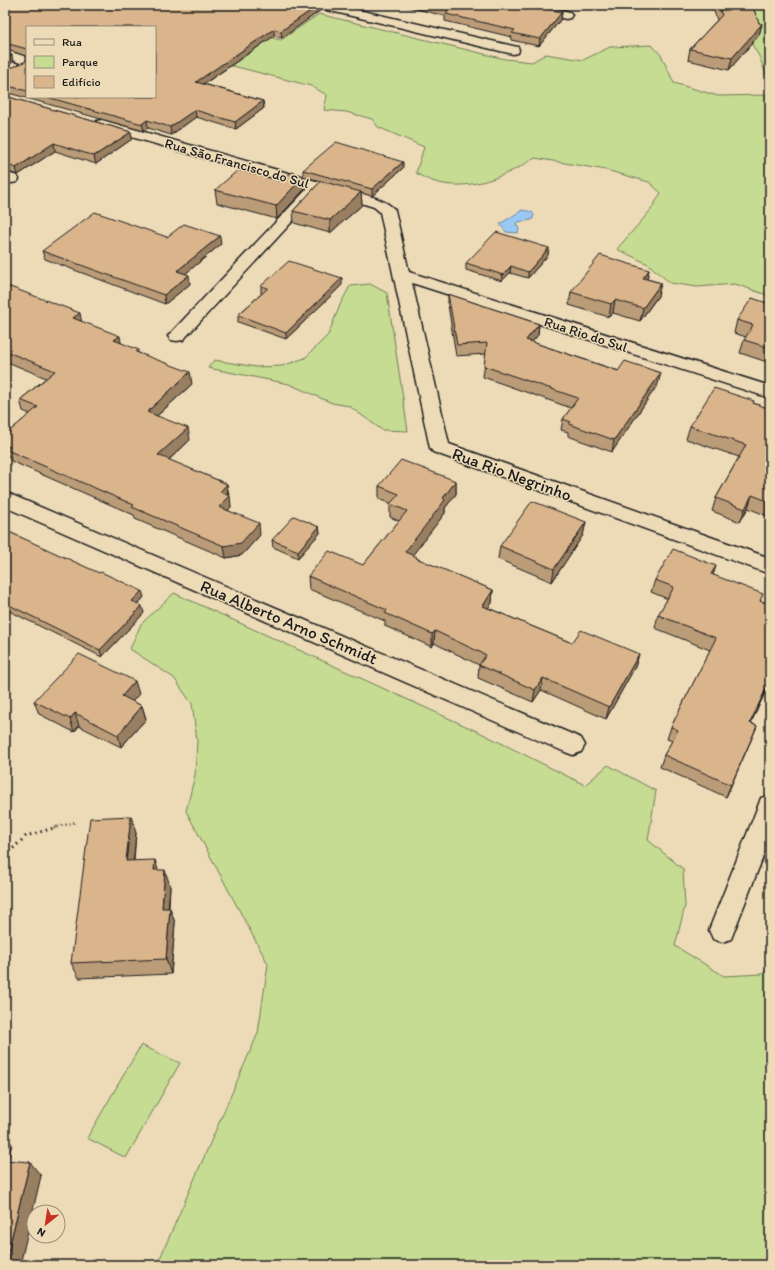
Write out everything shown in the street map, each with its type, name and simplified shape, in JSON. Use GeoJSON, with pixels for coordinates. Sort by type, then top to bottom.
{"type":"FeatureCollection","features":[{"type":"Feature","properties":{"kind":"street"},"geometry":{"type":"LineString","coordinates":[[322,5],[513,50]]}},
{"type":"Feature","properties":{"kind":"street"},"geometry":{"type":"LineString","coordinates":[[522,5],[566,15]]}},
{"type":"Feature","properties":{"kind":"street"},"geometry":{"type":"LineString","coordinates":[[5,54],[26,61]]}},
{"type":"Feature","properties":{"kind":"street"},"geometry":{"type":"LineString","coordinates":[[15,69],[26,62]]}},
{"type":"Feature","properties":{"kind":"street","name":"Rua São Francisco do Sul"},"geometry":{"type":"LineString","coordinates":[[89,121],[318,186],[177,336]]}},
{"type":"Feature","properties":{"kind":"street","name":"Rua Rio Negrinho"},"geometry":{"type":"LineString","coordinates":[[318,186],[384,206],[387,210],[440,448],[770,566]]}},
{"type":"Feature","properties":{"kind":"street","name":"Rua Rio do Sul"},"geometry":{"type":"LineString","coordinates":[[402,276],[770,392]]}},
{"type":"Feature","properties":{"kind":"street","name":"Rua Alberto Arno Schmidt"},"geometry":{"type":"LineString","coordinates":[[5,499],[573,745]]}},
{"type":"Feature","properties":{"kind":"street"},"geometry":{"type":"LineString","coordinates":[[722,930],[770,806]]}},
{"type":"Feature","properties":{"kind":"path"},"geometry":{"type":"LineString","coordinates":[[5,856],[26,836],[76,822]]}},
{"type":"Feature","properties":{"kind":"green space"},"geometry":{"type":"Polygon","coordinates":[[[5,5],[141,5],[281,40],[319,14],[505,59],[532,62],[546,54],[583,60],[610,47],[652,45],[661,55],[674,83],[718,96],[770,95],[770,296],[735,284],[697,287],[670,283],[648,264],[617,249],[650,211],[661,193],[649,182],[606,170],[535,158],[507,173],[477,183],[461,185],[446,184],[431,180],[416,173],[424,147],[378,127],[372,119],[346,112],[324,110],[327,95],[311,86],[156,46],[156,26],[5,5]]]}},
{"type":"Feature","properties":{"kind":"green space"},"geometry":{"type":"Polygon","coordinates":[[[749,5],[770,5],[770,86],[760,58],[749,39],[752,22],[758,19],[749,5]]]}},
{"type":"Feature","properties":{"kind":"green space"},"geometry":{"type":"Polygon","coordinates":[[[370,284],[387,293],[408,431],[382,430],[349,406],[332,403],[289,384],[208,368],[214,360],[256,367],[282,366],[305,358],[328,335],[340,305],[350,286],[370,284]]]}},
{"type":"Feature","properties":{"kind":"green space"},"geometry":{"type":"Polygon","coordinates":[[[174,593],[481,733],[585,785],[608,765],[656,791],[648,840],[683,869],[685,906],[675,946],[724,976],[762,974],[770,968],[770,1265],[157,1265],[258,1033],[268,964],[186,811],[195,775],[197,741],[192,704],[174,678],[130,649],[141,624],[174,593]]]}},
{"type":"Feature","properties":{"kind":"green space"},"geometry":{"type":"Polygon","coordinates":[[[141,1045],[180,1063],[126,1158],[87,1138],[141,1045]]]}},
{"type":"Feature","properties":{"kind":"water"},"geometry":{"type":"Polygon","coordinates":[[[522,210],[532,212],[534,215],[532,220],[517,222],[516,225],[519,228],[518,233],[506,232],[500,224],[522,210]]]}},
{"type":"Feature","properties":{"kind":"building"},"geometry":{"type":"Polygon","coordinates":[[[5,5],[319,5],[281,31],[274,29],[196,82],[263,101],[235,122],[195,110],[170,127],[147,120],[142,124],[51,98],[156,98],[156,26],[26,26],[26,49],[5,43],[5,5]]]}},
{"type":"Feature","properties":{"kind":"building"},"geometry":{"type":"Polygon","coordinates":[[[429,5],[530,5],[562,12],[540,39],[512,33],[515,30],[446,14],[450,10],[429,5]]]}},
{"type":"Feature","properties":{"kind":"building"},"geometry":{"type":"Polygon","coordinates":[[[718,5],[752,5],[759,23],[762,24],[732,58],[690,49],[722,15],[718,5]]]}},
{"type":"Feature","properties":{"kind":"building"},"geometry":{"type":"Polygon","coordinates":[[[5,53],[12,55],[5,60],[5,53]]]}},
{"type":"Feature","properties":{"kind":"building"},"geometry":{"type":"Polygon","coordinates":[[[26,61],[26,91],[5,85],[5,71],[26,61]]]}},
{"type":"Feature","properties":{"kind":"building"},"geometry":{"type":"Polygon","coordinates":[[[5,96],[131,132],[94,156],[54,143],[16,168],[5,164],[5,96]]]}},
{"type":"Feature","properties":{"kind":"building"},"geometry":{"type":"Polygon","coordinates":[[[336,142],[403,162],[372,189],[303,170],[336,142]]]}},
{"type":"Feature","properties":{"kind":"building"},"geometry":{"type":"Polygon","coordinates":[[[238,170],[281,181],[292,172],[304,176],[276,206],[215,190],[238,170]]]}},
{"type":"Feature","properties":{"kind":"building"},"geometry":{"type":"Polygon","coordinates":[[[321,181],[361,192],[330,220],[293,211],[321,181]]]}},
{"type":"Feature","properties":{"kind":"building"},"geometry":{"type":"Polygon","coordinates":[[[95,212],[167,237],[184,224],[220,236],[177,271],[189,275],[164,295],[42,251],[95,212]]]}},
{"type":"Feature","properties":{"kind":"building"},"geometry":{"type":"Polygon","coordinates":[[[496,232],[549,248],[528,272],[511,266],[503,275],[466,263],[496,232]]]}},
{"type":"Feature","properties":{"kind":"building"},"geometry":{"type":"Polygon","coordinates":[[[600,255],[649,270],[643,278],[661,283],[643,308],[615,300],[611,304],[571,292],[600,255]]]}},
{"type":"Feature","properties":{"kind":"building"},"geometry":{"type":"Polygon","coordinates":[[[289,261],[342,278],[286,333],[238,315],[268,288],[261,286],[289,261]]]}},
{"type":"Feature","properties":{"kind":"building"},"geometry":{"type":"Polygon","coordinates":[[[5,285],[80,313],[73,318],[120,336],[114,340],[139,350],[136,352],[190,372],[147,412],[188,428],[158,455],[227,484],[220,492],[230,496],[219,507],[259,523],[241,543],[224,546],[132,507],[134,505],[7,450],[10,447],[5,445],[5,435],[38,407],[20,400],[55,371],[5,351],[5,285]]]}},
{"type":"Feature","properties":{"kind":"building"},"geometry":{"type":"Polygon","coordinates":[[[448,294],[539,324],[526,340],[618,371],[625,361],[661,373],[614,440],[569,424],[571,422],[563,419],[578,398],[484,366],[487,343],[457,345],[448,294]]]}},
{"type":"Feature","properties":{"kind":"building"},"geometry":{"type":"Polygon","coordinates":[[[752,298],[770,304],[770,348],[744,340],[753,325],[737,320],[752,298]]]}},
{"type":"Feature","properties":{"kind":"building"},"geometry":{"type":"Polygon","coordinates":[[[714,388],[754,401],[753,403],[770,409],[770,502],[752,495],[745,509],[716,498],[746,445],[690,426],[714,388]]]}},
{"type":"Feature","properties":{"kind":"building"},"geometry":{"type":"Polygon","coordinates":[[[401,460],[456,481],[443,498],[445,500],[405,552],[493,590],[483,606],[572,643],[581,630],[639,654],[609,707],[543,678],[535,690],[479,665],[486,655],[435,631],[432,634],[385,613],[387,610],[308,576],[329,551],[363,565],[407,511],[390,504],[399,494],[379,486],[401,460]]]}},
{"type":"Feature","properties":{"kind":"building"},"geometry":{"type":"Polygon","coordinates":[[[532,501],[586,522],[554,569],[500,546],[532,501]]]}},
{"type":"Feature","properties":{"kind":"building"},"geometry":{"type":"Polygon","coordinates":[[[294,516],[319,527],[298,551],[272,540],[294,516]]]}},
{"type":"Feature","properties":{"kind":"building"},"geometry":{"type":"Polygon","coordinates":[[[5,530],[142,591],[132,601],[142,606],[100,650],[5,603],[5,530]]]}},
{"type":"Feature","properties":{"kind":"building"},"geometry":{"type":"Polygon","coordinates":[[[673,549],[716,566],[711,574],[763,594],[760,601],[770,604],[770,680],[750,723],[757,726],[731,785],[664,755],[678,730],[671,727],[716,638],[658,615],[674,587],[655,580],[673,549]]]}},
{"type":"Feature","properties":{"kind":"building"},"geometry":{"type":"Polygon","coordinates":[[[79,654],[135,681],[122,696],[142,706],[118,735],[75,713],[70,719],[34,701],[79,654]]]}},
{"type":"Feature","properties":{"kind":"building"},"geometry":{"type":"Polygon","coordinates":[[[131,816],[126,861],[155,860],[154,870],[165,870],[162,908],[170,908],[166,959],[71,963],[90,818],[131,816]]]}},
{"type":"Feature","properties":{"kind":"building"},"geometry":{"type":"Polygon","coordinates":[[[5,1160],[30,1162],[5,1264],[5,1160]]]}}]}
